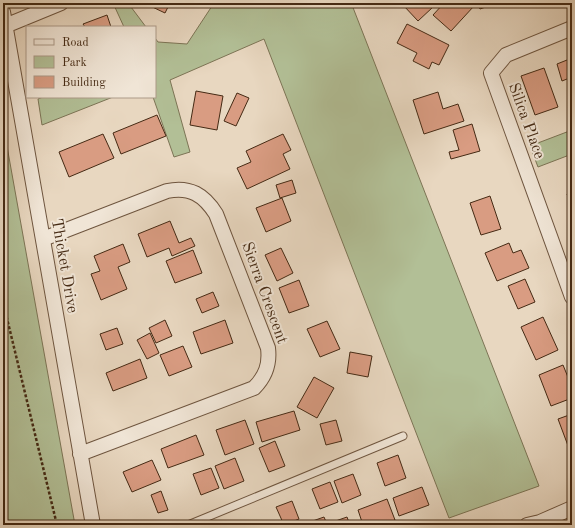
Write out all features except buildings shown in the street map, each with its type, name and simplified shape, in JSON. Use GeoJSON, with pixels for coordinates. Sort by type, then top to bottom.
{"type":"FeatureCollection","features":[{"type":"Feature","properties":{"kind":"street"},"geometry":{"type":"LineString","coordinates":[[4,19],[61,3]]}},
{"type":"Feature","properties":{"kind":"street","name":"Thicket Drive"},"geometry":{"type":"LineString","coordinates":[[4,19],[93,525]]}},
{"type":"Feature","properties":{"kind":"street","name":"Silica Place"},"geometry":{"type":"LineString","coordinates":[[572,28],[506,55],[491,73],[567,267],[572,297]]}},
{"type":"Feature","properties":{"kind":"street","name":"Sierra Crescent"},"geometry":{"type":"LineString","coordinates":[[43,239],[168,191],[184,189],[194,191],[210,203],[216,214],[268,348],[270,358],[265,374],[260,382],[250,390],[80,454]]}},
{"type":"Feature","properties":{"kind":"street"},"geometry":{"type":"LineString","coordinates":[[536,524],[572,508]]}},
{"type":"Feature","properties":{"kind":"lane"},"geometry":{"type":"LineString","coordinates":[[188,525],[403,436]]}},
{"type":"Feature","properties":{"kind":"path"},"geometry":{"type":"LineString","coordinates":[[3,302],[58,525]]}},
{"type":"Feature","properties":{"kind":"green space"},"geometry":{"type":"Polygon","coordinates":[[[113,3],[128,3],[145,26],[124,26],[113,3]]]}},
{"type":"Feature","properties":{"kind":"green space"},"geometry":{"type":"Polygon","coordinates":[[[214,3],[357,3],[352,5],[539,486],[449,518],[264,39],[170,80],[190,152],[174,157],[153,98],[156,98],[156,39],[158,42],[187,44],[214,3]]]}},
{"type":"Feature","properties":{"kind":"green space"},"geometry":{"type":"Polygon","coordinates":[[[40,98],[110,98],[42,125],[38,99],[40,98]]]}},
{"type":"Feature","properties":{"kind":"green space"},"geometry":{"type":"Polygon","coordinates":[[[3,124],[75,525],[3,525],[3,124]]]}},
{"type":"Feature","properties":{"kind":"green space"},"geometry":{"type":"Polygon","coordinates":[[[572,130],[572,154],[538,167],[530,146],[572,130]]]}}]}
